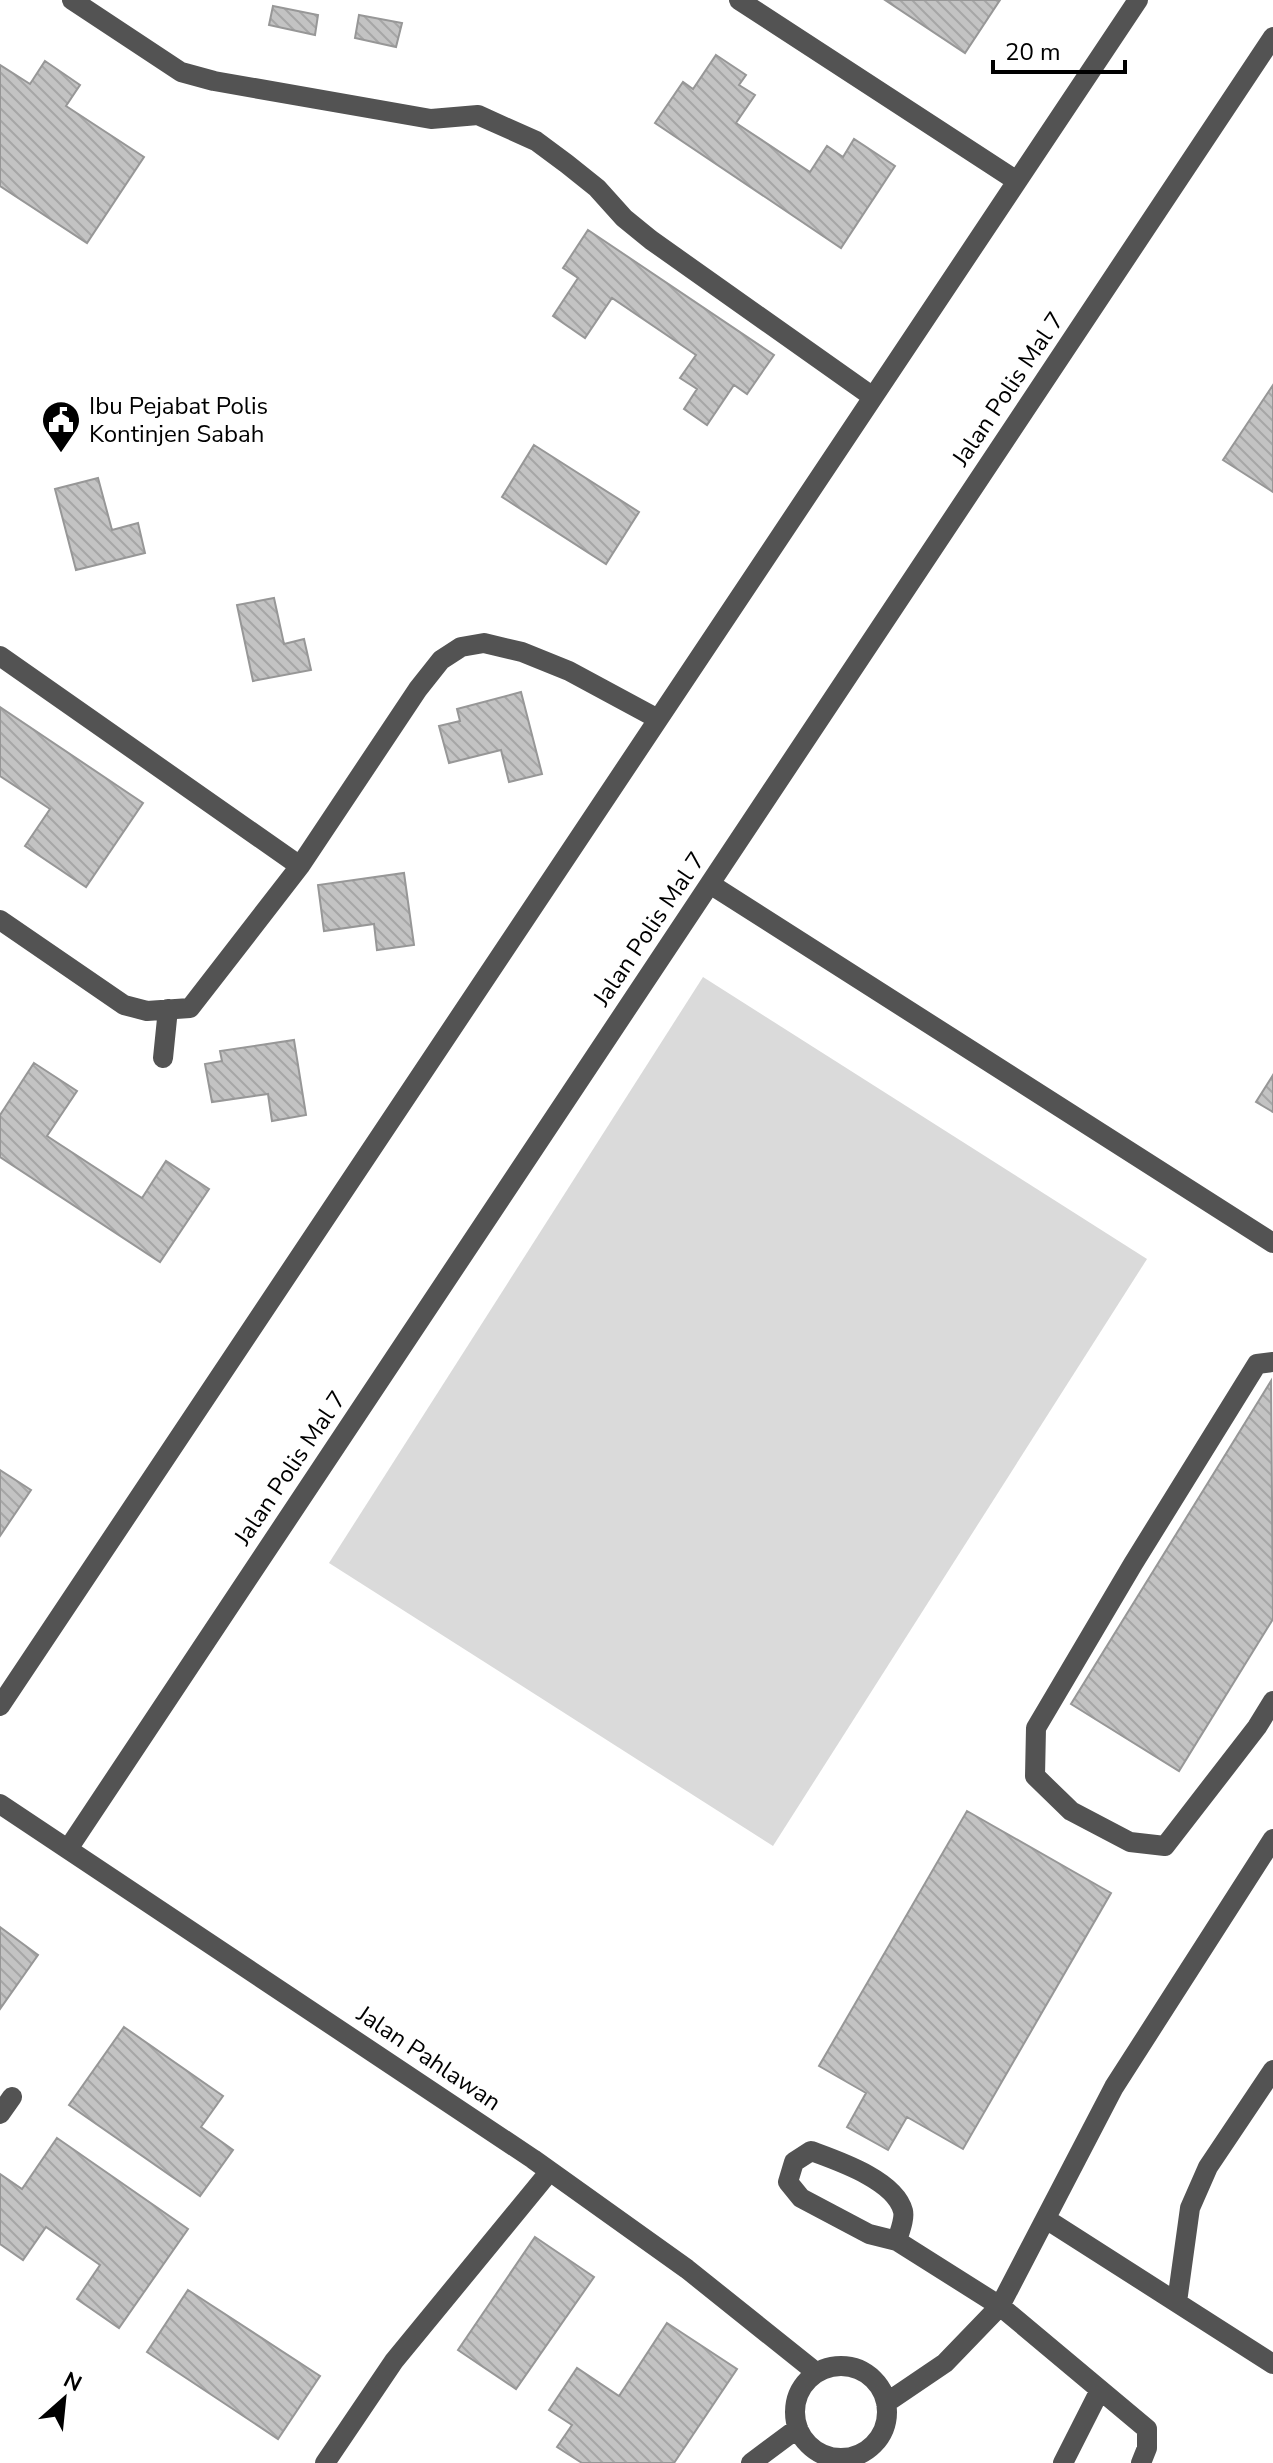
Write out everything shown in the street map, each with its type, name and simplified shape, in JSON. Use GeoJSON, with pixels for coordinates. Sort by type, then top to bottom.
{"type":"FeatureCollection","features":[{"type":"Feature","properties":{"kind":"street"},"geometry":{"type":"LineString","coordinates":[[72,0],[181,72],[214,81],[431,119],[478,115],[504,125],[536,141],[597,188],[624,218],[651,240],[873,397]]}},
{"type":"Feature","properties":{"kind":"street"},"geometry":{"type":"LineString","coordinates":[[739,0],[1017,181]]}},
{"type":"Feature","properties":{"kind":"street"},"geometry":{"type":"LineString","coordinates":[[0,1706],[1138,0]]}},
{"type":"Feature","properties":{"kind":"street","name":"Jalan Polis Mal 7"},"geometry":{"type":"LineString","coordinates":[[68,1849],[1273,37]]}},
{"type":"Feature","properties":{"kind":"street"},"geometry":{"type":"LineString","coordinates":[[0,920],[124,1005],[147,1011],[190,1008],[300,866],[418,689],[441,660],[461,647],[484,643],[522,652],[569,671],[658,719]]}},
{"type":"Feature","properties":{"kind":"street"},"geometry":{"type":"LineString","coordinates":[[0,656],[300,866]]}},
{"type":"Feature","properties":{"kind":"street"},"geometry":{"type":"LineString","coordinates":[[710,884],[1273,1243]]}},
{"type":"Feature","properties":{"kind":"street"},"geometry":{"type":"LineString","coordinates":[[163,1058],[168,1009]]}},
{"type":"Feature","properties":{"kind":"street"},"geometry":{"type":"LineString","coordinates":[[1273,1362],[1257,1364],[1036,1728],[1035,1776],[1071,1811],[1130,1842],[1165,1846],[1265,1732],[1273,1701]]}},
{"type":"Feature","properties":{"kind":"street","name":"Jalan Pahlawan"},"geometry":{"type":"LineString","coordinates":[[0,1804],[550,2171],[687,2269],[817,2373]]}},
{"type":"Feature","properties":{"kind":"street"},"geometry":{"type":"LineString","coordinates":[[886,2403],[945,2363],[1000,2306],[1114,2087],[1273,1839]]}},
{"type":"Feature","properties":{"kind":"street"},"geometry":{"type":"LineString","coordinates":[[1177,2302],[1190,2208],[1208,2167],[1273,2070]]}},
{"type":"Feature","properties":{"kind":"street"},"geometry":{"type":"LineString","coordinates":[[0,2114],[12,2097]]}},
{"type":"Feature","properties":{"kind":"street"},"geometry":{"type":"LineString","coordinates":[[897,2241],[904,2213],[894,2195],[875,2179],[811,2151],[794,2162],[788,2182],[801,2198],[869,2234],[897,2241],[1000,2306],[1147,2429],[1147,2448],[1141,2463]]}},
{"type":"Feature","properties":{"kind":"street"},"geometry":{"type":"LineString","coordinates":[[325,2463],[394,2361],[550,2171]]}},
{"type":"Feature","properties":{"kind":"street"},"geometry":{"type":"LineString","coordinates":[[1046,2219],[1273,2364]]}},
{"type":"Feature","properties":{"kind":"street"},"geometry":{"type":"LineString","coordinates":[[846,2366],[873,2378],[882,2389],[887,2418],[867,2458],[832,2457],[818,2452],[806,2442],[798,2428],[795,2413],[797,2397],[805,2383],[817,2373],[831,2367],[846,2366]]}},
{"type":"Feature","properties":{"kind":"street"},"geometry":{"type":"LineString","coordinates":[[1063,2463],[1100,2390]]}},
{"type":"Feature","properties":{"kind":"street"},"geometry":{"type":"LineString","coordinates":[[751,2463],[798,2428]]}},
{"type":"Feature","properties":{"kind":"shaded area"},"geometry":{"type":"Polygon","coordinates":[[[703,977],[1147,1259],[773,1846],[329,1563],[703,977]]]}},
{"type":"Feature","properties":{"kind":"building"},"geometry":{"type":"Polygon","coordinates":[[[885,0],[1000,0],[965,53],[885,0]]]}},
{"type":"Feature","properties":{"kind":"building"},"geometry":{"type":"Polygon","coordinates":[[[273,6],[318,15],[315,35],[269,25],[273,6]]]}},
{"type":"Feature","properties":{"kind":"building"},"geometry":{"type":"Polygon","coordinates":[[[359,15],[402,23],[396,47],[355,38],[359,15]]]}},
{"type":"Feature","properties":{"kind":"building"},"geometry":{"type":"Polygon","coordinates":[[[716,55],[746,75],[739,85],[755,95],[736,123],[810,172],[827,146],[843,157],[854,139],[895,166],[841,248],[655,123],[683,82],[693,89],[716,55]]]}},
{"type":"Feature","properties":{"kind":"building"},"geometry":{"type":"Polygon","coordinates":[[[45,61],[80,85],[66,106],[144,157],[87,243],[0,186],[0,65],[30,84],[45,61]]]}},
{"type":"Feature","properties":{"kind":"building"},"geometry":{"type":"Polygon","coordinates":[[[588,230],[774,355],[747,394],[734,385],[707,425],[684,409],[697,389],[680,378],[696,355],[612,298],[585,338],[553,316],[578,278],[563,268],[588,230]]]}},
{"type":"Feature","properties":{"kind":"building"},"geometry":{"type":"Polygon","coordinates":[[[1273,385],[1273,492],[1223,460],[1273,385]]]}},
{"type":"Feature","properties":{"kind":"building"},"geometry":{"type":"Polygon","coordinates":[[[534,445],[639,512],[606,564],[502,497],[534,445]]]}},
{"type":"Feature","properties":{"kind":"building"},"geometry":{"type":"Polygon","coordinates":[[[98,478],[112,530],[138,523],[145,553],[76,570],[55,489],[98,478]]]}},
{"type":"Feature","properties":{"kind":"building"},"geometry":{"type":"Polygon","coordinates":[[[274,598],[284,644],[304,639],[311,670],[253,681],[237,605],[274,598]]]}},
{"type":"Feature","properties":{"kind":"building"},"geometry":{"type":"Polygon","coordinates":[[[521,692],[542,774],[509,782],[501,750],[449,763],[439,726],[460,721],[457,709],[521,692]]]}},
{"type":"Feature","properties":{"kind":"building"},"geometry":{"type":"Polygon","coordinates":[[[0,707],[143,803],[86,887],[25,846],[50,809],[0,776],[0,707]]]}},
{"type":"Feature","properties":{"kind":"building"},"geometry":{"type":"Polygon","coordinates":[[[404,873],[414,945],[377,950],[374,924],[324,931],[318,885],[404,873]]]}},
{"type":"Feature","properties":{"kind":"building"},"geometry":{"type":"Polygon","coordinates":[[[294,1040],[306,1115],[272,1121],[268,1094],[212,1102],[205,1064],[222,1061],[220,1051],[294,1040]]]}},
{"type":"Feature","properties":{"kind":"building"},"geometry":{"type":"Polygon","coordinates":[[[34,1063],[77,1091],[47,1136],[142,1198],[166,1161],[209,1189],[160,1262],[0,1157],[0,1115],[34,1063]]]}},
{"type":"Feature","properties":{"kind":"building"},"geometry":{"type":"Polygon","coordinates":[[[1273,1075],[1273,1112],[1256,1102],[1273,1075]]]}},
{"type":"Feature","properties":{"kind":"building"},"geometry":{"type":"Polygon","coordinates":[[[1271,1381],[1273,1619],[1179,1771],[1071,1704],[1271,1381]]]}},
{"type":"Feature","properties":{"kind":"building"},"geometry":{"type":"Polygon","coordinates":[[[0,1470],[31,1490],[0,1536],[0,1470]]]}},
{"type":"Feature","properties":{"kind":"building"},"geometry":{"type":"Polygon","coordinates":[[[967,1811],[1111,1893],[963,2149],[907,2117],[888,2150],[847,2127],[866,2093],[819,2066],[967,1811]]]}},
{"type":"Feature","properties":{"kind":"building"},"geometry":{"type":"Polygon","coordinates":[[[0,1927],[38,1955],[0,2009],[0,1927]]]}},
{"type":"Feature","properties":{"kind":"building"},"geometry":{"type":"Polygon","coordinates":[[[124,2027],[223,2096],[201,2127],[233,2150],[200,2196],[69,2105],[124,2027]]]}},
{"type":"Feature","properties":{"kind":"building"},"geometry":{"type":"Polygon","coordinates":[[[57,2138],[188,2229],[119,2328],[77,2299],[100,2265],[46,2227],[23,2260],[0,2244],[0,2174],[22,2189],[57,2138]]]}},
{"type":"Feature","properties":{"kind":"building"},"geometry":{"type":"Polygon","coordinates":[[[535,2237],[594,2277],[516,2389],[458,2350],[535,2237]]]}},
{"type":"Feature","properties":{"kind":"building"},"geometry":{"type":"Polygon","coordinates":[[[188,2290],[320,2376],[278,2439],[147,2352],[188,2290]]]}},
{"type":"Feature","properties":{"kind":"building"},"geometry":{"type":"Polygon","coordinates":[[[667,2323],[737,2369],[674,2463],[582,2463],[557,2447],[572,2425],[549,2410],[577,2368],[619,2396],[667,2323]]]}},
{"type":"Feature","properties":{"kind":"place","name":"Ibu Pejabat Polis Kontinjen Sabah"},"geometry":{"type":"Point","coordinates":[61,454]}}]}
